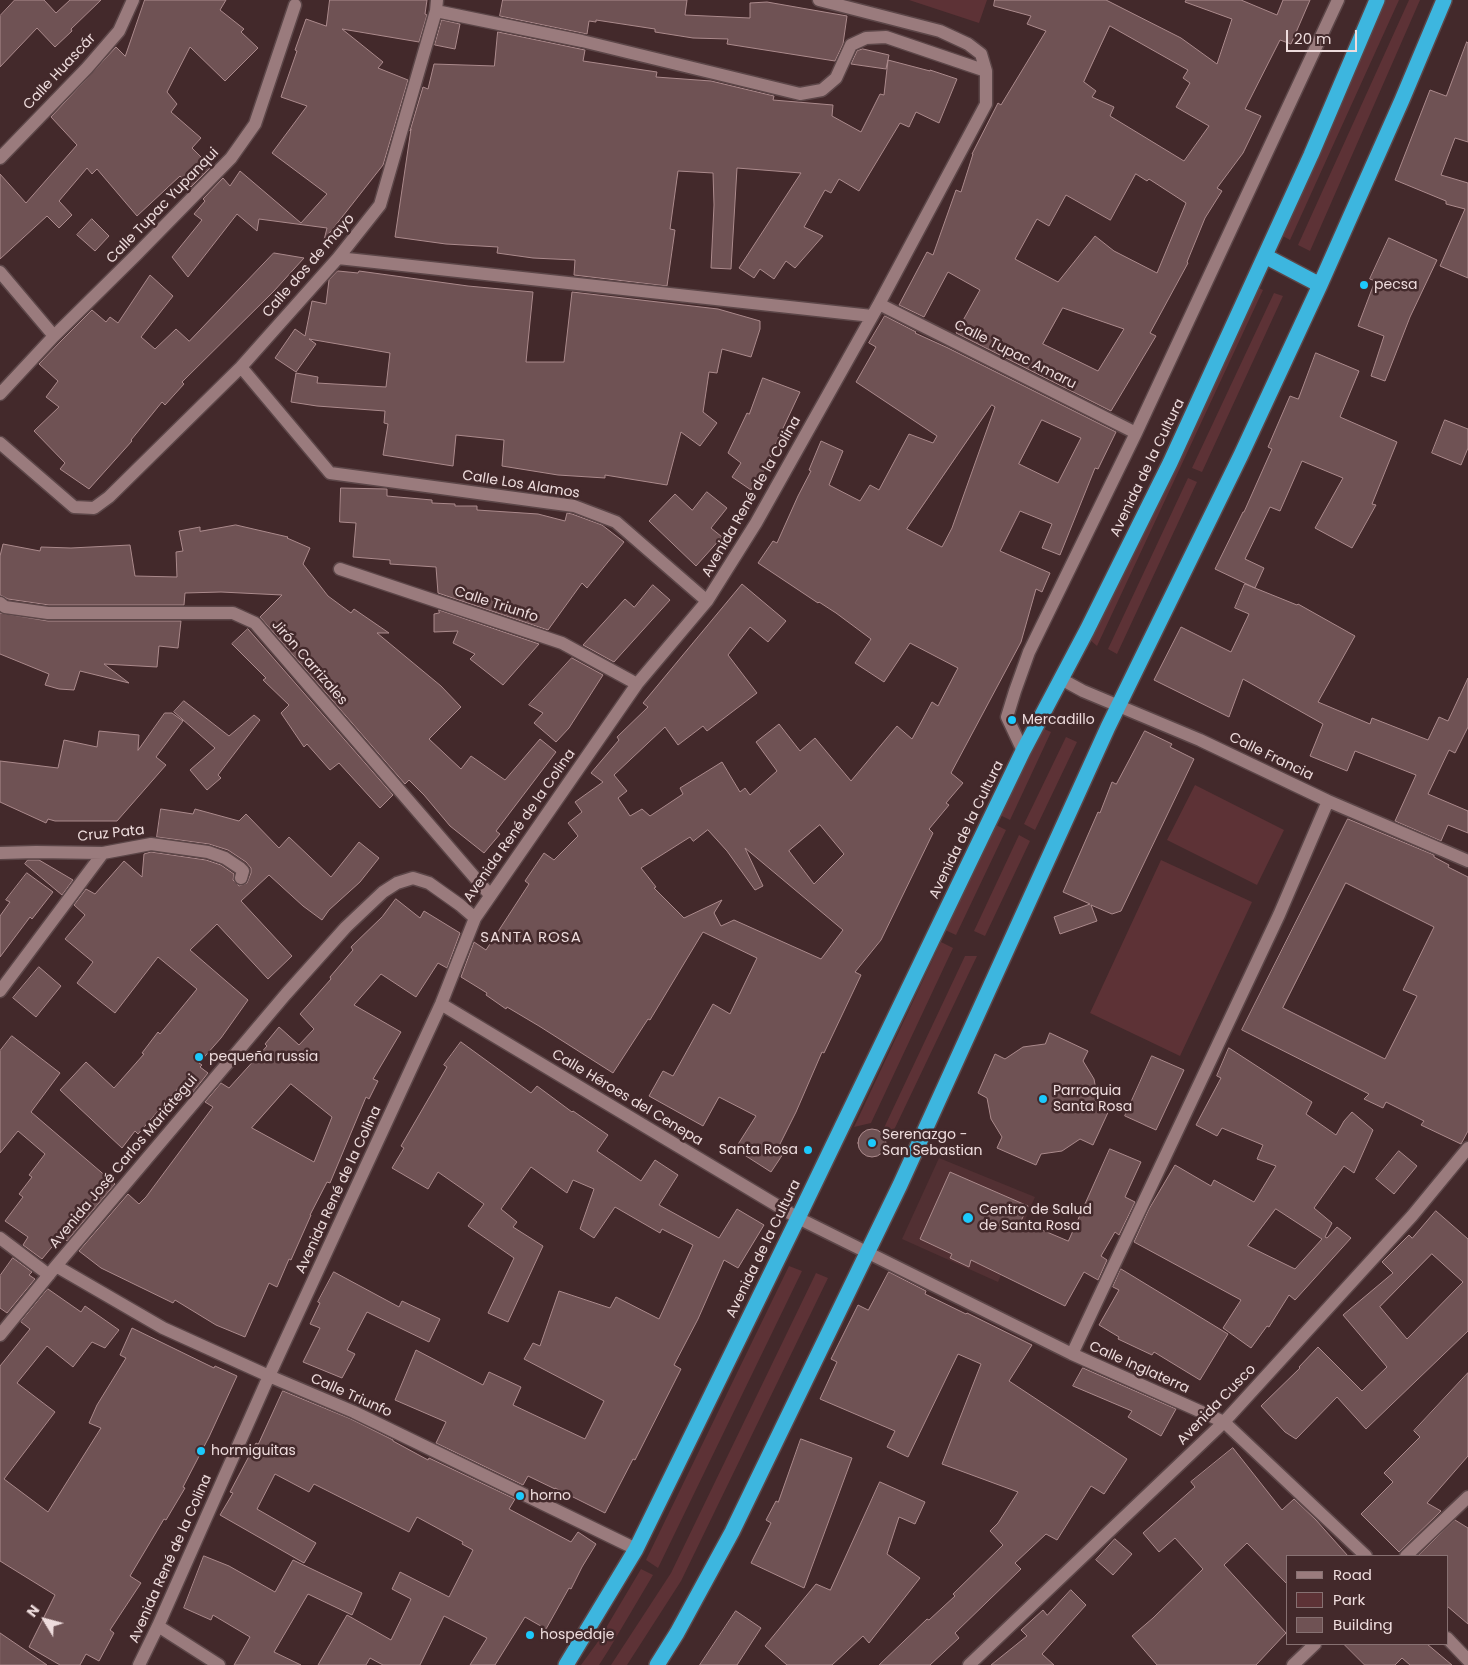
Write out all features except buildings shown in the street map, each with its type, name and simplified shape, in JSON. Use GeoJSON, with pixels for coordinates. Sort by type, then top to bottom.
{"type":"FeatureCollection","features":[{"type":"Feature","properties":{"kind":"highway","name":"Avenida de la Cultura"},"geometry":{"type":"LineString","coordinates":[[566,1665],[636,1548],[798,1218],[1023,751],[1170,463],[1311,156],[1377,0]]}},
{"type":"Feature","properties":{"kind":"highway"},"geometry":{"type":"LineString","coordinates":[[657,1665],[677,1634],[732,1532],[907,1170],[1119,706],[1241,455],[1320,285],[1444,0]]}},
{"type":"Feature","properties":{"kind":"highway"},"geometry":{"type":"LineString","coordinates":[[1265,256],[1320,285]]}},
{"type":"Feature","properties":{"kind":"street","name":"Calle Huascár"},"geometry":{"type":"LineString","coordinates":[[0,158],[87,68],[119,31],[133,0]]}},
{"type":"Feature","properties":{"kind":"street","name":"Avenida René de la Colina"},"geometry":{"type":"LineString","coordinates":[[139,1665],[269,1376],[441,1004],[475,918],[637,684],[707,601],[756,523],[879,304],[986,104],[986,71],[981,54],[976,49],[956,37],[940,31],[819,0]]}},
{"type":"Feature","properties":{"kind":"street"},"geometry":{"type":"LineString","coordinates":[[1023,751],[1008,717],[1029,652],[1136,433],[1338,0]]}},
{"type":"Feature","properties":{"kind":"street","name":"Calle Tupac Yupanqui"},"geometry":{"type":"LineString","coordinates":[[0,394],[54,336],[232,158],[255,124],[295,5]]}},
{"type":"Feature","properties":{"kind":"street"},"geometry":{"type":"LineString","coordinates":[[437,5],[800,94],[822,90],[836,78],[851,45],[866,38],[886,37],[986,71]]}},
{"type":"Feature","properties":{"kind":"street","name":"Calle dos de mayo"},"geometry":{"type":"LineString","coordinates":[[0,443],[74,507],[94,508],[109,497],[241,368],[338,258],[380,205],[437,5]]}},
{"type":"Feature","properties":{"kind":"street"},"geometry":{"type":"LineString","coordinates":[[338,258],[872,316]]}},
{"type":"Feature","properties":{"kind":"street"},"geometry":{"type":"LineString","coordinates":[[0,272],[54,336]]}},
{"type":"Feature","properties":{"kind":"street","name":"Calle Tupac Amaru"},"geometry":{"type":"LineString","coordinates":[[879,304],[1136,433]]}},
{"type":"Feature","properties":{"kind":"street","name":"Calle Los Alamos"},"geometry":{"type":"LineString","coordinates":[[241,368],[330,473],[574,506],[616,522],[707,601]]}},
{"type":"Feature","properties":{"kind":"street","name":"Calle Triunfo"},"geometry":{"type":"LineString","coordinates":[[340,569],[562,643],[637,684]]}},
{"type":"Feature","properties":{"kind":"street","name":"Jirón Carrizales"},"geometry":{"type":"LineString","coordinates":[[0,603],[5,607],[48,613],[233,613],[255,623],[490,896]]}},
{"type":"Feature","properties":{"kind":"street","name":"Calle Francia"},"geometry":{"type":"LineString","coordinates":[[1061,679],[1200,740],[1328,801],[1468,861]]}},
{"type":"Feature","properties":{"kind":"street"},"geometry":{"type":"LineString","coordinates":[[1072,1354],[1279,916],[1328,801]]}},
{"type":"Feature","properties":{"kind":"street","name":"Cruz Pata"},"geometry":{"type":"LineString","coordinates":[[0,853],[103,853],[151,844],[208,852],[225,858],[240,868],[243,872],[240,878]]}},
{"type":"Feature","properties":{"kind":"street"},"geometry":{"type":"LineString","coordinates":[[0,991],[103,853]]}},
{"type":"Feature","properties":{"kind":"street","name":"Avenida José Carlos Mariátegui"},"geometry":{"type":"LineString","coordinates":[[0,1335],[286,994],[314,965],[346,927],[383,892],[397,883],[413,878],[429,883],[475,918]]}},
{"type":"Feature","properties":{"kind":"street","name":"Calle Héroes del Cenepa"},"geometry":{"type":"LineString","coordinates":[[441,1004],[798,1218],[867,1252]]}},
{"type":"Feature","properties":{"kind":"street","name":"Avenida Cusco"},"geometry":{"type":"LineString","coordinates":[[969,1665],[1224,1422],[1412,1216],[1468,1148]]}},
{"type":"Feature","properties":{"kind":"street","name":"Calle Triunfo"},"geometry":{"type":"LineString","coordinates":[[0,1238],[53,1270],[163,1328],[354,1412],[636,1548]]}},
{"type":"Feature","properties":{"kind":"street","name":"Calle Inglaterra"},"geometry":{"type":"LineString","coordinates":[[867,1252],[1072,1354],[1224,1422],[1365,1555]]}},
{"type":"Feature","properties":{"kind":"street"},"geometry":{"type":"LineString","coordinates":[[1407,1555],[1468,1498]]}},
{"type":"Feature","properties":{"kind":"street"},"geometry":{"type":"LineString","coordinates":[[158,1626],[219,1665]]}},
{"type":"Feature","properties":{"kind":"street"},"geometry":{"type":"LineString","coordinates":[[1448,1639],[1468,1660]]}},
{"type":"Feature","properties":{"kind":"street"},"geometry":{"type":"LineString","coordinates":[[1293,1665],[1314,1645]]}},
{"type":"Feature","properties":{"kind":"shaded area","name":"Centro de Salud de Santa Rosa"},"geometry":{"type":"Polygon","coordinates":[[[939,1158],[1035,1197],[998,1282],[902,1239],[939,1158]]]}},
{"type":"Feature","properties":{"kind":"green space"},"geometry":{"type":"Polygon","coordinates":[[[909,0],[987,0],[979,23],[909,0]]]}},
{"type":"Feature","properties":{"kind":"green space"},"geometry":{"type":"Polygon","coordinates":[[[1386,0],[1399,0],[1290,240],[1279,234],[1386,0]]]}},
{"type":"Feature","properties":{"kind":"green space"},"geometry":{"type":"Polygon","coordinates":[[[1409,0],[1420,0],[1310,251],[1298,245],[1409,0]]]}},
{"type":"Feature","properties":{"kind":"green space"},"geometry":{"type":"Polygon","coordinates":[[[1253,285],[1263,290],[1097,646],[1089,639],[1253,285]]]}},
{"type":"Feature","properties":{"kind":"green space"},"geometry":{"type":"Polygon","coordinates":[[[1274,293],[1283,296],[1202,472],[1192,468],[1274,293]]]}},
{"type":"Feature","properties":{"kind":"green space"},"geometry":{"type":"Polygon","coordinates":[[[1188,478],[1197,482],[1117,654],[1108,649],[1188,478]]]}},
{"type":"Feature","properties":{"kind":"green space"},"geometry":{"type":"Polygon","coordinates":[[[1040,727],[1051,732],[1010,820],[998,814],[1040,727]]]}},
{"type":"Feature","properties":{"kind":"green space"},"geometry":{"type":"Polygon","coordinates":[[[1066,737],[1077,742],[1035,830],[1024,824],[1066,737]]]}},
{"type":"Feature","properties":{"kind":"green space"},"geometry":{"type":"Polygon","coordinates":[[[1195,785],[1284,830],[1257,885],[1167,840],[1195,785]]]}},
{"type":"Feature","properties":{"kind":"green space"},"geometry":{"type":"Polygon","coordinates":[[[994,824],[1006,830],[956,935],[945,930],[994,824]]]}},
{"type":"Feature","properties":{"kind":"green space"},"geometry":{"type":"Polygon","coordinates":[[[1019,835],[1030,841],[985,936],[974,931],[1019,835]]]}},
{"type":"Feature","properties":{"kind":"green space"},"geometry":{"type":"Polygon","coordinates":[[[1161,860],[1252,902],[1180,1056],[1090,1013],[1161,860]]]}},
{"type":"Feature","properties":{"kind":"green space"},"geometry":{"type":"Polygon","coordinates":[[[941,942],[953,948],[871,1123],[854,1127],[941,942]]]}},
{"type":"Feature","properties":{"kind":"green space"},"geometry":{"type":"Polygon","coordinates":[[[965,956],[977,956],[893,1132],[883,1130],[965,956]]]}},
{"type":"Feature","properties":{"kind":"green space"},"geometry":{"type":"Polygon","coordinates":[[[789,1266],[802,1271],[658,1568],[646,1560],[789,1266]]]}},
{"type":"Feature","properties":{"kind":"green space"},"geometry":{"type":"Polygon","coordinates":[[[816,1273],[828,1278],[681,1581],[627,1665],[611,1665],[671,1573],[816,1273]]]}},
{"type":"Feature","properties":{"kind":"green space"},"geometry":{"type":"Polygon","coordinates":[[[641,1569],[653,1575],[608,1651],[599,1665],[581,1665],[597,1643],[641,1569]]]}},
{"type":"Feature","properties":{"kind":"place","name":"pecsa"},"geometry":{"type":"Point","coordinates":[1364,285]}},
{"type":"Feature","properties":{"kind":"place","name":"Mercadillo"},"geometry":{"type":"Point","coordinates":[1012,720]}},
{"type":"Feature","properties":{"kind":"place","name":"pequeña russia"},"geometry":{"type":"Point","coordinates":[199,1057]}},
{"type":"Feature","properties":{"kind":"place","name":"Parroquia Santa Rosa"},"geometry":{"type":"Point","coordinates":[1043,1099]}},
{"type":"Feature","properties":{"kind":"place","name":"Serenazgo - San Sebastian"},"geometry":{"type":"Point","coordinates":[872,1143]}},
{"type":"Feature","properties":{"kind":"place","name":"Santa Rosa"},"geometry":{"type":"Point","coordinates":[808,1150]}},
{"type":"Feature","properties":{"kind":"place","name":"Centro de Salud de Santa Rosa"},"geometry":{"type":"Point","coordinates":[968,1218]}},
{"type":"Feature","properties":{"kind":"place","name":"hormiguitas"},"geometry":{"type":"Point","coordinates":[201,1451]}},
{"type":"Feature","properties":{"kind":"place","name":"horno"},"geometry":{"type":"Point","coordinates":[520,1496]}},
{"type":"Feature","properties":{"kind":"place","name":"hospedaje"},"geometry":{"type":"Point","coordinates":[530,1635]}},
{"type":"Feature","properties":{"kind":"district","name":"SANTA ROSA"},"geometry":{"type":"Point","coordinates":[531,938]}}]}
